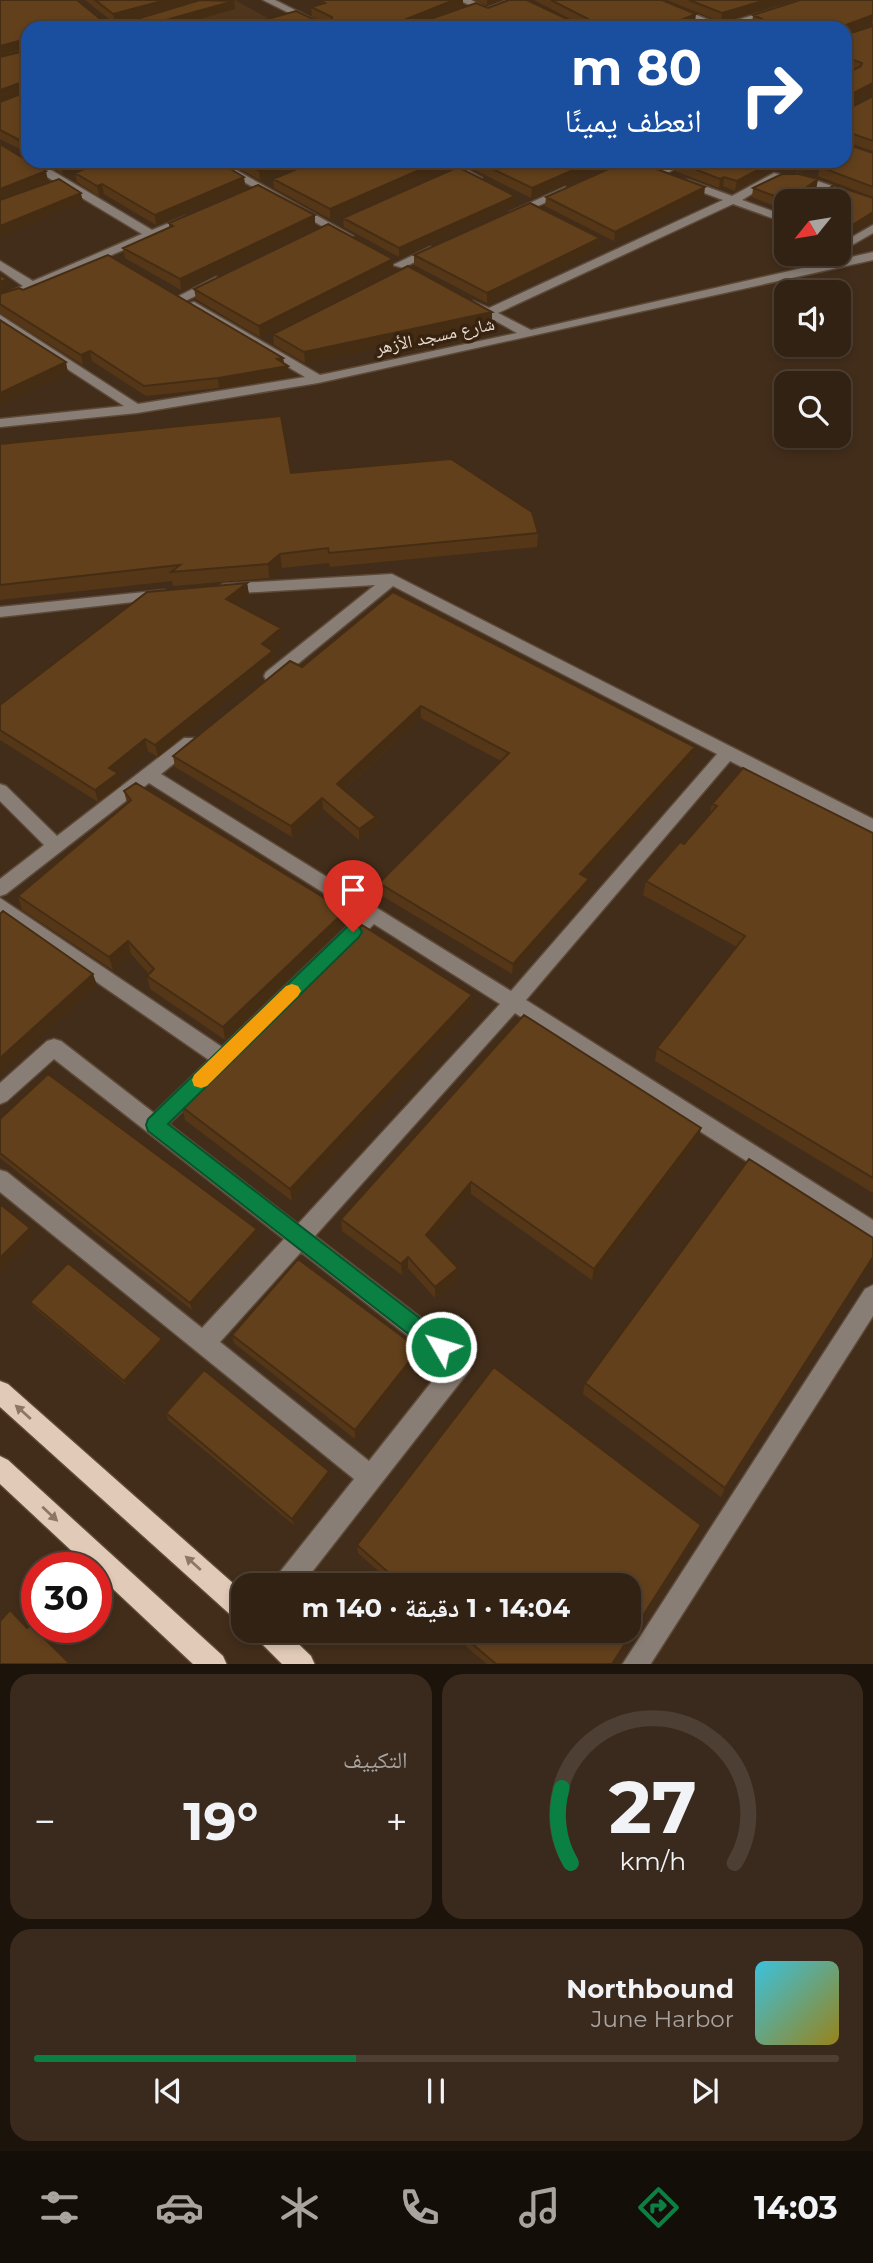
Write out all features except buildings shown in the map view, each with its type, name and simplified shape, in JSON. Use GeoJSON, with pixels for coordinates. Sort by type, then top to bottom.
{"type":"FeatureCollection","features":[{"type":"Feature","properties":{"kind":"main road"},"geometry":{"type":"LineString","coordinates":[[0,1392],[231,1598]]}},
{"type":"Feature","properties":{"kind":"main road"},"geometry":{"type":"LineString","coordinates":[[0,1468],[214,1664]]}},
{"type":"Feature","properties":{"kind":"main road"},"geometry":{"type":"LineString","coordinates":[[280,1643],[302,1664]]}},
{"type":"Feature","properties":{"kind":"street"},"geometry":{"type":"LineString","coordinates":[[268,0],[312,21]]}},
{"type":"Feature","properties":{"kind":"street"},"geometry":{"type":"LineString","coordinates":[[464,5],[487,10],[519,0],[533,6]]}},
{"type":"Feature","properties":{"kind":"street"},"geometry":{"type":"LineString","coordinates":[[652,0],[704,21]]}},
{"type":"Feature","properties":{"kind":"street"},"geometry":{"type":"LineString","coordinates":[[744,21],[812,0]]}},
{"type":"Feature","properties":{"kind":"street"},"geometry":{"type":"LineString","coordinates":[[293,12],[304,9]]}},
{"type":"Feature","properties":{"kind":"street"},"geometry":{"type":"LineString","coordinates":[[41,168],[151,235]]}},
{"type":"Feature","properties":{"kind":"street"},"geometry":{"type":"LineString","coordinates":[[224,168],[258,188],[336,223],[353,239]]}},
{"type":"Feature","properties":{"kind":"street"},"geometry":{"type":"LineString","coordinates":[[662,168],[654,171],[774,214]]}},
{"type":"Feature","properties":{"kind":"street"},"geometry":{"type":"LineString","coordinates":[[806,178],[819,168]]}},
{"type":"Feature","properties":{"kind":"street"},"geometry":{"type":"LineString","coordinates":[[447,174],[458,169],[482,181]]}},
{"type":"Feature","properties":{"kind":"street"},"geometry":{"type":"LineString","coordinates":[[766,170],[778,175],[806,178],[873,204]]}},
{"type":"Feature","properties":{"kind":"street"},"geometry":{"type":"LineString","coordinates":[[489,313],[616,249],[733,200],[778,175]]}},
{"type":"Feature","properties":{"kind":"street"},"geometry":{"type":"LineString","coordinates":[[50,186],[76,176]]}},
{"type":"Feature","properties":{"kind":"street"},"geometry":{"type":"LineString","coordinates":[[507,216],[536,209],[580,183]]}},
{"type":"Feature","properties":{"kind":"street"},"geometry":{"type":"LineString","coordinates":[[519,200],[536,209]]}},
{"type":"Feature","properties":{"kind":"street"},"geometry":{"type":"LineString","coordinates":[[0,300],[110,257],[198,214]]}},
{"type":"Feature","properties":{"kind":"street"},"geometry":{"type":"LineString","coordinates":[[318,232],[336,223]]}},
{"type":"Feature","properties":{"kind":"street"},"geometry":{"type":"LineString","coordinates":[[851,245],[873,228]]}},
{"type":"Feature","properties":{"kind":"street"},"geometry":{"type":"LineString","coordinates":[[401,269],[447,244]]}},
{"type":"Feature","properties":{"kind":"street","name":"شارع مسجد الأزهر"},"geometry":{"type":"LineString","coordinates":[[851,256],[873,256]]}},
{"type":"Feature","properties":{"kind":"street"},"geometry":{"type":"LineString","coordinates":[[0,265],[32,286]]}},
{"type":"Feature","properties":{"kind":"street","name":"شارع مسجد الأزهر"},"geometry":{"type":"LineString","coordinates":[[0,423],[137,409],[318,379],[529,334],[798,266]]}},
{"type":"Feature","properties":{"kind":"street"},"geometry":{"type":"LineString","coordinates":[[231,274],[176,295],[267,340],[318,379]]}},
{"type":"Feature","properties":{"kind":"street"},"geometry":{"type":"LineString","coordinates":[[465,300],[529,334]]}},
{"type":"Feature","properties":{"kind":"street"},"geometry":{"type":"LineString","coordinates":[[0,319],[137,409]]}},
{"type":"Feature","properties":{"kind":"street"},"geometry":{"type":"LineString","coordinates":[[206,591],[392,579],[726,754],[873,827]]}},
{"type":"Feature","properties":{"kind":"street"},"geometry":{"type":"LineString","coordinates":[[255,690],[392,579]]}},
{"type":"Feature","properties":{"kind":"street"},"geometry":{"type":"LineString","coordinates":[[0,612],[178,593]]}},
{"type":"Feature","properties":{"kind":"street"},"geometry":{"type":"LineString","coordinates":[[0,889],[202,732]]}},
{"type":"Feature","properties":{"kind":"street"},"geometry":{"type":"LineString","coordinates":[[202,1343],[513,1002],[726,754]]}},
{"type":"Feature","properties":{"kind":"street"},"geometry":{"type":"LineString","coordinates":[[150,775],[873,1232]]}},
{"type":"Feature","properties":{"kind":"street"},"geometry":{"type":"LineString","coordinates":[[0,790],[56,846]]}},
{"type":"Feature","properties":{"kind":"street"},"geometry":{"type":"LineString","coordinates":[[0,905],[222,1059]]}},
{"type":"Feature","properties":{"kind":"street"},"geometry":{"type":"LineString","coordinates":[[155,1125],[372,914]]}},
{"type":"Feature","properties":{"kind":"street"},"geometry":{"type":"LineString","coordinates":[[0,1095],[54,1046],[461,1363],[295,1573]]}},
{"type":"Feature","properties":{"kind":"street"},"geometry":{"type":"LineString","coordinates":[[0,1179],[371,1478]]}},
{"type":"Feature","properties":{"kind":"street"},"geometry":{"type":"LineString","coordinates":[[635,1664],[873,1296]]}},
{"type":"Feature","properties":{"kind":"shaded area"},"geometry":{"type":"Polygon","coordinates":[[[235,0],[273,21],[162,21],[235,0]]]}},
{"type":"Feature","properties":{"kind":"slow traffic"},"geometry":{"type":"LineString","coordinates":[[201,1080],[292,991]]}},
{"type":"Feature","properties":{"kind":"route"},"geometry":{"type":"LineString","coordinates":[[353,932],[155,1125],[441,1347]]}}]}
